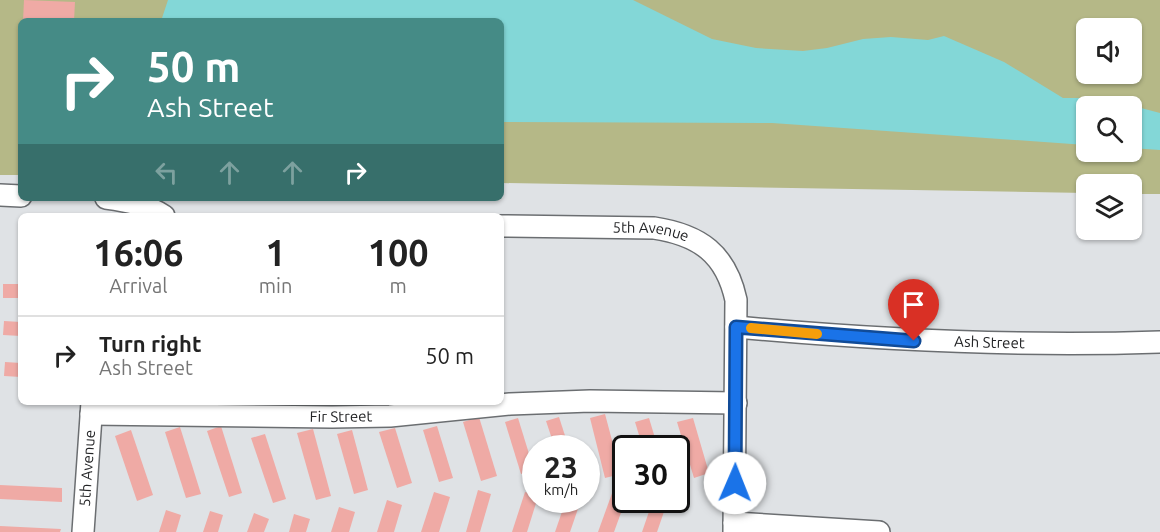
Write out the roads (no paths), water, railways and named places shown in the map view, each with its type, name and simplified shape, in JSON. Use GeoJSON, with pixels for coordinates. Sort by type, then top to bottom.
{"type":"FeatureCollection","features":[{"type":"Feature","properties":{"kind":"street"},"geometry":{"type":"LineString","coordinates":[[0,195],[18,195]]}},
{"type":"Feature","properties":{"kind":"street"},"geometry":{"type":"LineString","coordinates":[[131,201],[160,213]]}},
{"type":"Feature","properties":{"kind":"street","name":"5th Avenue"},"geometry":{"type":"LineString","coordinates":[[504,226],[654,228],[679,231],[705,245],[723,264],[736,300],[736,327]]}},
{"type":"Feature","properties":{"kind":"street"},"geometry":{"type":"LineString","coordinates":[[736,327],[734,527],[879,532]]}},
{"type":"Feature","properties":{"kind":"street","name":"Ash Street"},"geometry":{"type":"LineString","coordinates":[[736,327],[953,343],[1079,345],[1160,342]]}},
{"type":"Feature","properties":{"kind":"street","name":"Fir Street"},"geometry":{"type":"LineString","coordinates":[[504,405],[590,401],[736,403]]}},
{"type":"Feature","properties":{"kind":"street","name":"Fir Street"},"geometry":{"type":"LineString","coordinates":[[92,408],[332,417],[390,416],[500,405]]}},
{"type":"Feature","properties":{"kind":"street","name":"5th Avenue"},"geometry":{"type":"LineString","coordinates":[[83,532],[92,408]]}},
{"type":"Feature","properties":{"kind":"water"},"geometry":{"type":"Polygon","coordinates":[[[168,0],[633,0],[712,39],[756,48],[803,51],[863,39],[891,37],[928,40],[944,36],[1004,62],[1063,98],[1076,98],[1076,144],[772,123],[504,122],[504,18],[162,18],[168,0]]]}},
{"type":"Feature","properties":{"kind":"water"},"geometry":{"type":"Polygon","coordinates":[[[1142,108],[1160,113],[1160,150],[1142,149],[1142,108]]]}}]}
